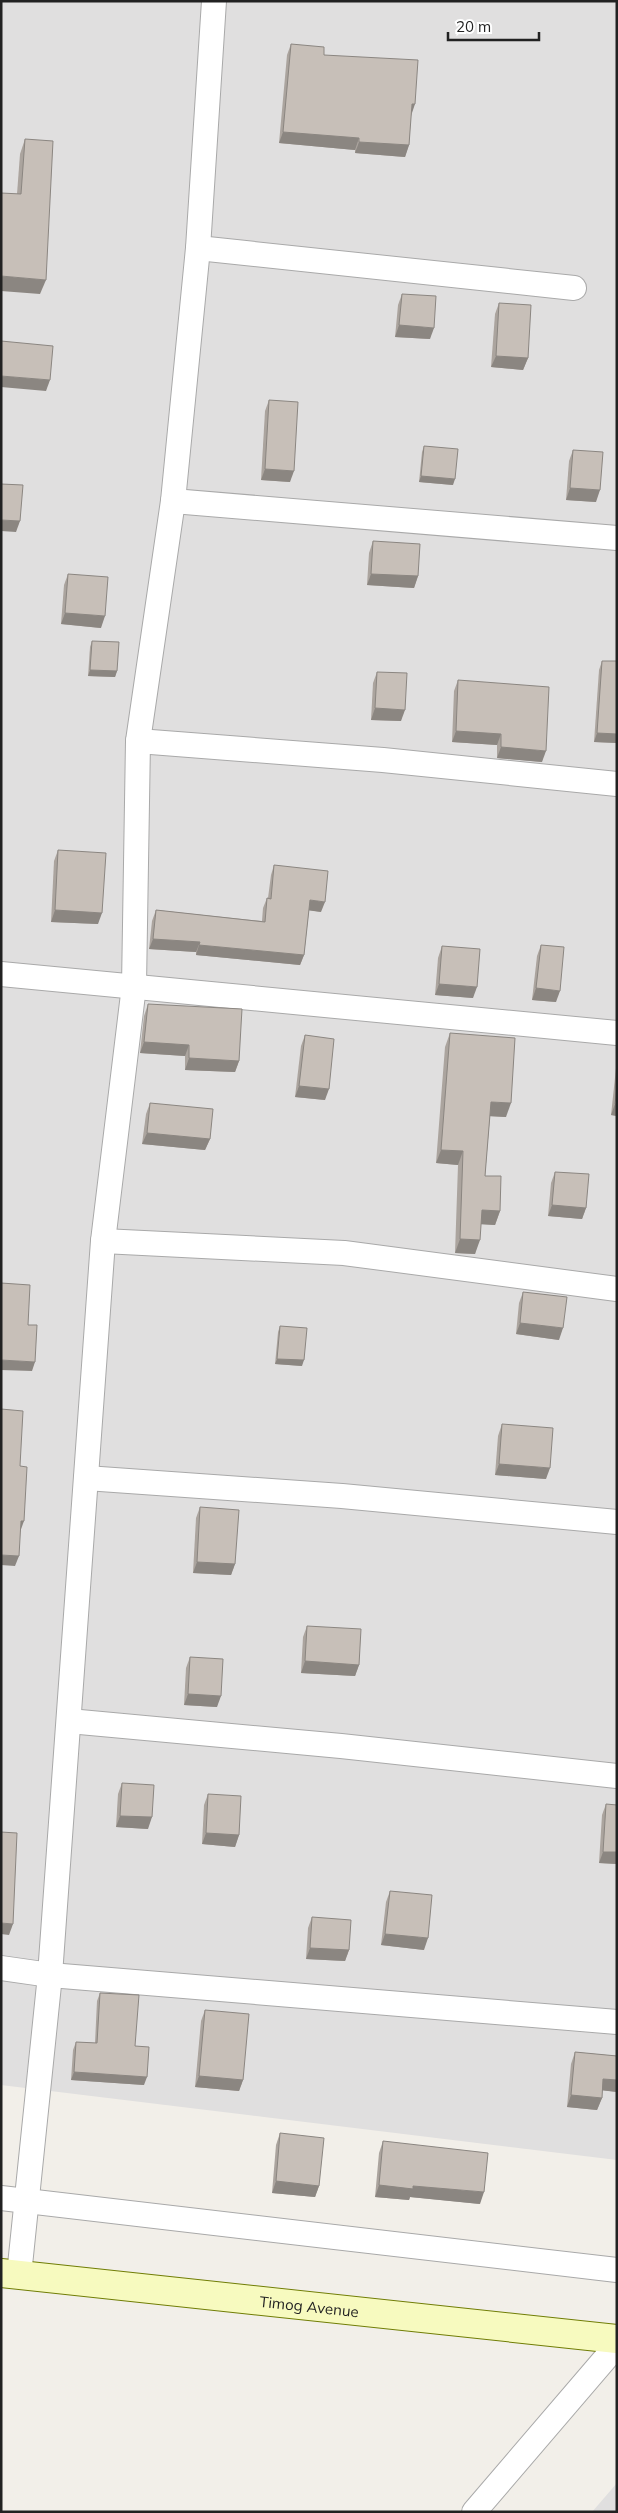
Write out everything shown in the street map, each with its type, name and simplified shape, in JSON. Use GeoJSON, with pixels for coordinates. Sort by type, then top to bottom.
{"type":"FeatureCollection","features":[{"type":"Feature","properties":{"kind":"main road","name":"Timog Avenue"},"geometry":{"type":"LineString","coordinates":[[10,2274],[617,2339]]}},
{"type":"Feature","properties":{"kind":"street"},"geometry":{"type":"LineString","coordinates":[[10,2274],[27,2201],[50,1975],[103,1241],[134,986],[138,741],[173,500],[198,248],[214,1]]}},
{"type":"Feature","properties":{"kind":"street"},"geometry":{"type":"LineString","coordinates":[[198,248],[574,288]]}},
{"type":"Feature","properties":{"kind":"street"},"geometry":{"type":"LineString","coordinates":[[173,500],[617,538]]}},
{"type":"Feature","properties":{"kind":"street"},"geometry":{"type":"LineString","coordinates":[[138,741],[383,760],[617,784]]}},
{"type":"Feature","properties":{"kind":"street"},"geometry":{"type":"LineString","coordinates":[[1,974],[617,1033]]}},
{"type":"Feature","properties":{"kind":"street"},"geometry":{"type":"LineString","coordinates":[[103,1241],[344,1253],[617,1289]]}},
{"type":"Feature","properties":{"kind":"street"},"geometry":{"type":"LineString","coordinates":[[86,1478],[342,1496],[617,1522]]}},
{"type":"Feature","properties":{"kind":"street"},"geometry":{"type":"LineString","coordinates":[[69,1721],[341,1746],[617,1776]]}},
{"type":"Feature","properties":{"kind":"street"},"geometry":{"type":"LineString","coordinates":[[1,1968],[50,1975],[617,2022]]}},
{"type":"Feature","properties":{"kind":"street"},"geometry":{"type":"LineString","coordinates":[[1,2198],[617,2270]]}},
{"type":"Feature","properties":{"kind":"street"},"geometry":{"type":"LineString","coordinates":[[474,2512],[617,2345]]}},
{"type":"Feature","properties":{"kind":"shaded area"},"geometry":{"type":"Polygon","coordinates":[[[1,1],[617,1],[617,2160],[1,2085],[1,1]]]}},
{"type":"Feature","properties":{"kind":"shaded area"},"geometry":{"type":"Polygon","coordinates":[[[617,2483],[617,2512],[592,2512],[617,2483]]]}},
{"type":"Feature","properties":{"kind":"building"},"geometry":{"type":"Polygon","coordinates":[[[291,44],[324,47],[324,55],[418,60],[415,104],[412,104],[409,145],[359,142],[359,138],[283,132],[291,44]]]}},
{"type":"Feature","properties":{"kind":"building"},"geometry":{"type":"Polygon","coordinates":[[[25,139],[53,141],[46,280],[1,276],[1,193],[21,194],[25,139]]]}},
{"type":"Feature","properties":{"kind":"building"},"geometry":{"type":"Polygon","coordinates":[[[402,294],[436,296],[434,328],[399,325],[402,294]]]}},
{"type":"Feature","properties":{"kind":"building"},"geometry":{"type":"Polygon","coordinates":[[[499,303],[531,305],[528,358],[496,356],[499,303]]]}},
{"type":"Feature","properties":{"kind":"building"},"geometry":{"type":"Polygon","coordinates":[[[1,341],[53,346],[50,380],[1,376],[1,341]]]}},
{"type":"Feature","properties":{"kind":"building"},"geometry":{"type":"Polygon","coordinates":[[[269,400],[298,402],[294,471],[265,469],[269,400]]]}},
{"type":"Feature","properties":{"kind":"building"},"geometry":{"type":"Polygon","coordinates":[[[424,446],[458,449],[455,479],[421,476],[424,446]]]}},
{"type":"Feature","properties":{"kind":"building"},"geometry":{"type":"Polygon","coordinates":[[[573,450],[603,452],[600,490],[570,488],[573,450]]]}},
{"type":"Feature","properties":{"kind":"building"},"geometry":{"type":"Polygon","coordinates":[[[1,484],[23,485],[20,521],[1,520],[1,484]]]}},
{"type":"Feature","properties":{"kind":"building"},"geometry":{"type":"Polygon","coordinates":[[[373,541],[420,544],[418,576],[371,574],[373,541]]]}},
{"type":"Feature","properties":{"kind":"building"},"geometry":{"type":"Polygon","coordinates":[[[68,574],[108,577],[105,616],[65,613],[68,574]]]}},
{"type":"Feature","properties":{"kind":"building"},"geometry":{"type":"Polygon","coordinates":[[[92,641],[119,642],[117,671],[90,670],[92,641]]]}},
{"type":"Feature","properties":{"kind":"building"},"geometry":{"type":"Polygon","coordinates":[[[602,661],[617,661],[617,734],[597,733],[602,661]]]}},
{"type":"Feature","properties":{"kind":"building"},"geometry":{"type":"Polygon","coordinates":[[[377,672],[407,673],[405,710],[375,708],[377,672]]]}},
{"type":"Feature","properties":{"kind":"building"},"geometry":{"type":"Polygon","coordinates":[[[458,680],[549,687],[546,751],[501,747],[501,734],[456,731],[458,680]]]}},
{"type":"Feature","properties":{"kind":"building"},"geometry":{"type":"Polygon","coordinates":[[[58,850],[106,853],[102,913],[55,910],[58,850]]]}},
{"type":"Feature","properties":{"kind":"building"},"geometry":{"type":"Polygon","coordinates":[[[274,865],[328,871],[325,902],[310,900],[304,955],[199,945],[200,942],[153,939],[156,910],[265,922],[267,898],[271,899],[274,865]]]}},
{"type":"Feature","properties":{"kind":"building"},"geometry":{"type":"Polygon","coordinates":[[[541,945],[564,947],[560,991],[536,988],[541,945]]]}},
{"type":"Feature","properties":{"kind":"building"},"geometry":{"type":"Polygon","coordinates":[[[442,946],[480,949],[477,987],[439,984],[442,946]]]}},
{"type":"Feature","properties":{"kind":"building"},"geometry":{"type":"Polygon","coordinates":[[[148,1004],[242,1009],[239,1061],[189,1058],[189,1045],[144,1042],[148,1004]]]}},
{"type":"Feature","properties":{"kind":"building"},"geometry":{"type":"Polygon","coordinates":[[[450,1033],[515,1038],[511,1103],[491,1102],[485,1176],[501,1176],[500,1211],[482,1210],[480,1240],[460,1239],[463,1151],[441,1150],[450,1033]]]}},
{"type":"Feature","properties":{"kind":"building"},"geometry":{"type":"Polygon","coordinates":[[[305,1035],[334,1039],[329,1089],[299,1086],[305,1035]]]}},
{"type":"Feature","properties":{"kind":"building"},"geometry":{"type":"Polygon","coordinates":[[[617,1087],[617,1104],[615,1104],[617,1087]]]}},
{"type":"Feature","properties":{"kind":"building"},"geometry":{"type":"Polygon","coordinates":[[[150,1103],[213,1109],[210,1139],[147,1133],[150,1103]]]}},
{"type":"Feature","properties":{"kind":"building"},"geometry":{"type":"Polygon","coordinates":[[[555,1172],[589,1174],[586,1208],[552,1205],[555,1172]]]}},
{"type":"Feature","properties":{"kind":"building"},"geometry":{"type":"Polygon","coordinates":[[[1,1283],[30,1285],[28,1325],[37,1325],[35,1362],[1,1360],[1,1283]]]}},
{"type":"Feature","properties":{"kind":"building"},"geometry":{"type":"Polygon","coordinates":[[[523,1292],[567,1297],[563,1328],[520,1323],[523,1292]]]}},
{"type":"Feature","properties":{"kind":"building"},"geometry":{"type":"Polygon","coordinates":[[[280,1326],[307,1328],[304,1360],[277,1359],[280,1326]]]}},
{"type":"Feature","properties":{"kind":"building"},"geometry":{"type":"Polygon","coordinates":[[[1,1409],[23,1411],[20,1466],[27,1467],[24,1521],[21,1521],[19,1556],[1,1555],[1,1409]]]}},
{"type":"Feature","properties":{"kind":"building"},"geometry":{"type":"Polygon","coordinates":[[[502,1424],[553,1428],[550,1468],[499,1464],[502,1424]]]}},
{"type":"Feature","properties":{"kind":"building"},"geometry":{"type":"Polygon","coordinates":[[[200,1507],[239,1510],[235,1564],[197,1562],[200,1507]]]}},
{"type":"Feature","properties":{"kind":"building"},"geometry":{"type":"Polygon","coordinates":[[[307,1626],[361,1629],[359,1665],[305,1661],[307,1626]]]}},
{"type":"Feature","properties":{"kind":"building"},"geometry":{"type":"Polygon","coordinates":[[[190,1657],[223,1659],[221,1696],[188,1694],[190,1657]]]}},
{"type":"Feature","properties":{"kind":"building"},"geometry":{"type":"Polygon","coordinates":[[[122,1783],[154,1785],[152,1817],[120,1816],[122,1783]]]}},
{"type":"Feature","properties":{"kind":"building"},"geometry":{"type":"Polygon","coordinates":[[[208,1794],[241,1796],[239,1835],[206,1833],[208,1794]]]}},
{"type":"Feature","properties":{"kind":"building"},"geometry":{"type":"Polygon","coordinates":[[[606,1804],[617,1805],[617,1852],[603,1852],[606,1804]]]}},
{"type":"Feature","properties":{"kind":"building"},"geometry":{"type":"Polygon","coordinates":[[[1,1832],[17,1833],[13,1924],[1,1923],[1,1832]]]}},
{"type":"Feature","properties":{"kind":"building"},"geometry":{"type":"Polygon","coordinates":[[[390,1891],[432,1895],[428,1938],[385,1934],[390,1891]]]}},
{"type":"Feature","properties":{"kind":"building"},"geometry":{"type":"Polygon","coordinates":[[[312,1917],[351,1920],[349,1950],[310,1948],[312,1917]]]}},
{"type":"Feature","properties":{"kind":"building"},"geometry":{"type":"Polygon","coordinates":[[[100,1993],[139,1995],[135,2046],[149,2047],[147,2077],[74,2072],[76,2042],[97,2043],[100,1993]]]}},
{"type":"Feature","properties":{"kind":"building"},"geometry":{"type":"Polygon","coordinates":[[[205,2010],[249,2014],[243,2080],[199,2076],[205,2010]]]}},
{"type":"Feature","properties":{"kind":"building"},"geometry":{"type":"Polygon","coordinates":[[[575,2052],[617,2056],[617,2080],[603,2079],[602,2098],[571,2095],[575,2052]]]}},
{"type":"Feature","properties":{"kind":"building"},"geometry":{"type":"Polygon","coordinates":[[[280,2133],[324,2138],[319,2186],[276,2181],[280,2133]]]}},
{"type":"Feature","properties":{"kind":"building"},"geometry":{"type":"Polygon","coordinates":[[[383,2141],[488,2153],[484,2192],[413,2186],[413,2189],[379,2185],[383,2141]]]}}]}
